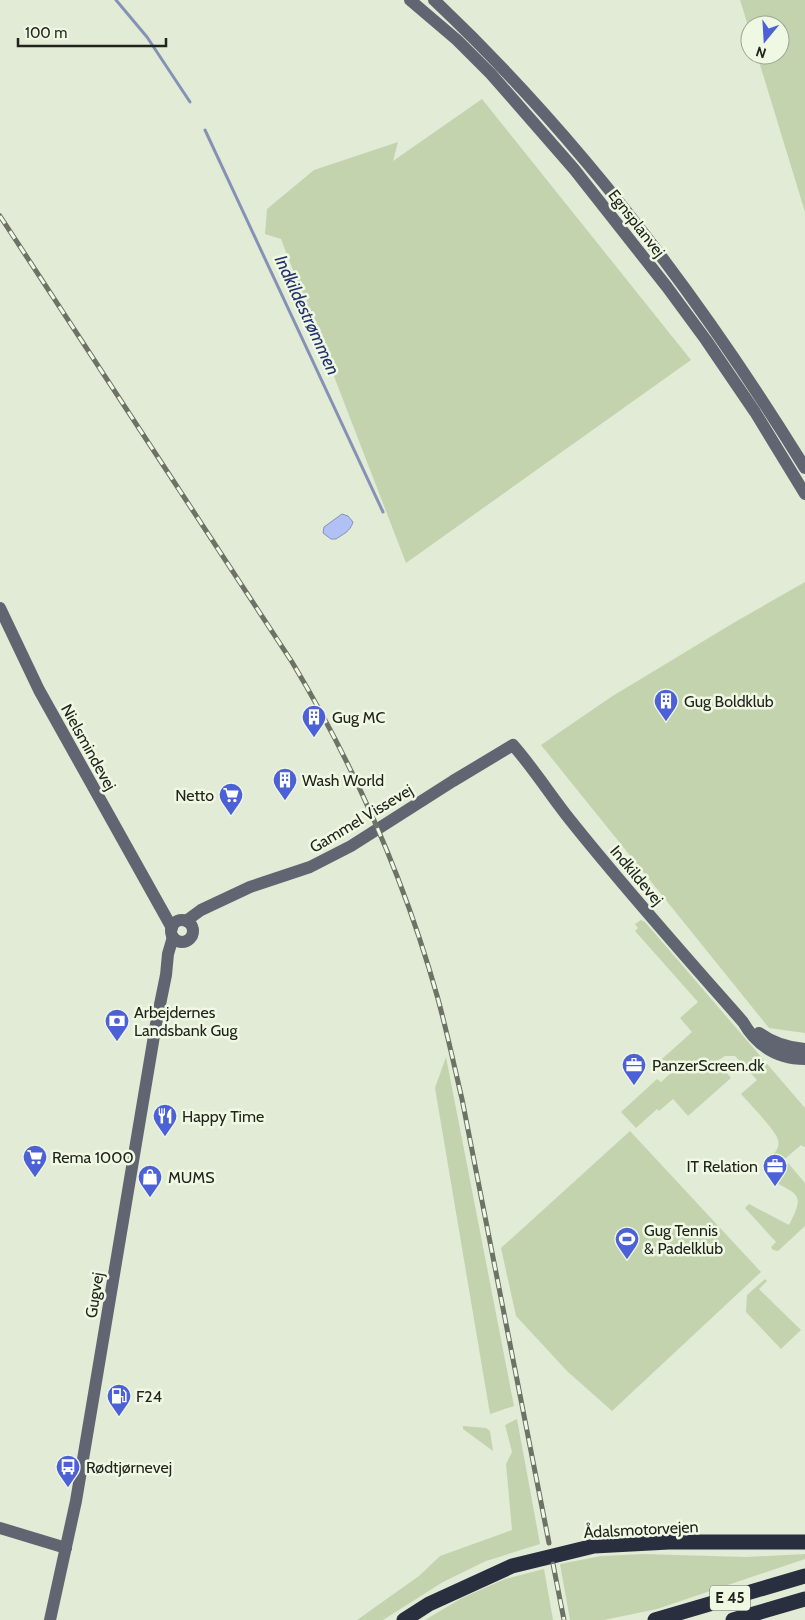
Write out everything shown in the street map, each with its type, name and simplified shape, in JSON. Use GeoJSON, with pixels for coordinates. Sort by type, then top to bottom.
{"type":"FeatureCollection","features":[{"type":"Feature","properties":{"kind":"highway","name":"Ådalsmotorvejen"},"geometry":{"type":"LineString","coordinates":[[404,1620],[429,1604],[512,1566],[594,1546],[669,1542],[805,1542]]}},
{"type":"Feature","properties":{"kind":"highway","name":"E 45"},"geometry":{"type":"LineString","coordinates":[[655,1620],[805,1576]]}},
{"type":"Feature","properties":{"kind":"highway","name":"E 45"},"geometry":{"type":"LineString","coordinates":[[733,1620],[803,1599]]}},
{"type":"Feature","properties":{"kind":"highway"},"geometry":{"type":"LineString","coordinates":[[746,1620],[803,1599]]}},
{"type":"Feature","properties":{"kind":"street","name":"Egnsplanvej"},"geometry":{"type":"LineString","coordinates":[[410,0],[457,40],[491,74],[574,169],[667,287],[706,340],[755,412],[805,494]]}},
{"type":"Feature","properties":{"kind":"street","name":"Egnsplanvej"},"geometry":{"type":"LineString","coordinates":[[434,0],[468,32],[584,160],[632,220],[717,334],[766,405],[805,468]]}},
{"type":"Feature","properties":{"kind":"street"},"geometry":{"type":"LineString","coordinates":[[443,0],[468,32]]}},
{"type":"Feature","properties":{"kind":"street","name":"Nielsmindevej"},"geometry":{"type":"LineString","coordinates":[[0,608],[39,690],[156,898],[181,930]]}},
{"type":"Feature","properties":{"kind":"street","name":"Gammel Vissevej"},"geometry":{"type":"LineString","coordinates":[[181,930],[218,902],[250,887],[310,867],[351,846],[512,745]]}},
{"type":"Feature","properties":{"kind":"street","name":"Indkildevej"},"geometry":{"type":"LineString","coordinates":[[512,745],[526,759],[583,836],[743,1022],[751,1036],[759,1044],[770,1050],[785,1056],[805,1059]]}},
{"type":"Feature","properties":{"kind":"street","name":"Gugvej"},"geometry":{"type":"LineString","coordinates":[[50,1620],[92,1412],[166,975],[181,930]]}},
{"type":"Feature","properties":{"kind":"street","name":"Indkildevej"},"geometry":{"type":"LineString","coordinates":[[743,1022],[769,1040],[788,1048],[805,1049]]}},
{"type":"Feature","properties":{"kind":"street"},"geometry":{"type":"LineString","coordinates":[[0,1528],[66,1548]]}},
{"type":"Feature","properties":{"kind":"green space"},"geometry":{"type":"Polygon","coordinates":[[[740,0],[805,0],[805,212],[760,65],[790,65],[790,15],[745,15],[740,0]]]}},
{"type":"Feature","properties":{"kind":"green space"},"geometry":{"type":"Polygon","coordinates":[[[482,99],[691,360],[406,563],[281,239],[265,234],[267,209],[314,170],[398,142],[393,161],[482,99]]]}},
{"type":"Feature","properties":{"kind":"green space"},"geometry":{"type":"Polygon","coordinates":[[[805,582],[805,1033],[769,1028],[541,745],[611,697],[805,582]]]}},
{"type":"Feature","properties":{"kind":"green space"},"geometry":{"type":"Polygon","coordinates":[[[641,920],[645,922],[805,1108],[805,1146],[801,1145],[780,1163],[770,1157],[778,1148],[776,1136],[768,1124],[741,1094],[757,1080],[735,1056],[725,1056],[717,1061],[731,1078],[688,1116],[673,1099],[659,1111],[657,1109],[636,1128],[621,1112],[657,1079],[661,1082],[673,1071],[662,1059],[692,1032],[680,1018],[698,1002],[635,931],[638,928],[635,924],[641,920]]]}},
{"type":"Feature","properties":{"kind":"green space"},"geometry":{"type":"Polygon","coordinates":[[[446,1057],[514,1406],[490,1414],[435,1088],[446,1057]]]}},
{"type":"Feature","properties":{"kind":"green space","name":"Gug Tennis & Padelklub"},"geometry":{"type":"Polygon","coordinates":[[[630,1131],[761,1272],[612,1411],[567,1371],[516,1316],[501,1248],[630,1131]]]}},
{"type":"Feature","properties":{"kind":"green space"},"geometry":{"type":"Polygon","coordinates":[[[788,1163],[805,1183],[805,1226],[778,1251],[773,1250],[771,1247],[776,1242],[745,1208],[749,1204],[789,1225],[797,1207],[798,1201],[796,1196],[788,1189],[771,1180],[788,1163]]]}},
{"type":"Feature","properties":{"kind":"green space"},"geometry":{"type":"Polygon","coordinates":[[[765,1279],[767,1281],[759,1289],[801,1330],[781,1349],[746,1312],[747,1295],[765,1279]]]}},
{"type":"Feature","properties":{"kind":"green space"},"geometry":{"type":"Polygon","coordinates":[[[517,1419],[540,1544],[486,1561],[443,1582],[383,1620],[357,1620],[419,1576],[440,1556],[512,1530],[506,1464],[512,1452],[505,1425],[517,1419]]]}},
{"type":"Feature","properties":{"kind":"green space"},"geometry":{"type":"Polygon","coordinates":[[[463,1426],[486,1428],[490,1431],[493,1451],[463,1429],[463,1426]]]}},
{"type":"Feature","properties":{"kind":"green space"},"geometry":{"type":"Polygon","coordinates":[[[643,1554],[746,1557],[805,1554],[805,1559],[657,1609],[604,1620],[570,1620],[560,1564],[601,1556],[643,1554]]]}},
{"type":"Feature","properties":{"kind":"green space"},"geometry":{"type":"Polygon","coordinates":[[[544,1569],[553,1620],[425,1620],[462,1598],[505,1579],[544,1569]]]}},
{"type":"Feature","properties":{"kind":"water"},"geometry":{"type":"Polygon","coordinates":[[[342,514],[348,516],[353,522],[352,525],[344,534],[336,539],[331,539],[323,533],[324,527],[342,514]]]}},
{"type":"Feature","properties":{"kind":"waterway","name":"Indkildestrømmen"},"geometry":{"type":"LineString","coordinates":[[116,0],[147,37],[190,102]]}},
{"type":"Feature","properties":{"kind":"waterway","name":"Indkildestrømmen"},"geometry":{"type":"LineString","coordinates":[[205,130],[383,512]]}},
{"type":"Feature","properties":{"kind":"railway"},"geometry":{"type":"LineString","coordinates":[[0,216],[292,662],[337,742],[394,868],[425,955],[438,999],[462,1099],[549,1543]]}},
{"type":"Feature","properties":{"kind":"railway"},"geometry":{"type":"LineString","coordinates":[[553,1564],[564,1620]]}},
{"type":"Feature","properties":{"kind":"place","name":"Gug Boldklub"},"geometry":{"type":"Point","coordinates":[666,722]}},
{"type":"Feature","properties":{"kind":"place","name":"Gug MC"},"geometry":{"type":"Point","coordinates":[314,738]}},
{"type":"Feature","properties":{"kind":"place","name":"Wash World"},"geometry":{"type":"Point","coordinates":[285,801]}},
{"type":"Feature","properties":{"kind":"place","name":"Netto"},"geometry":{"type":"Point","coordinates":[231,816]}},
{"type":"Feature","properties":{"kind":"place","name":"Arbejdernes Landsbank Gug"},"geometry":{"type":"Point","coordinates":[117,1042]}},
{"type":"Feature","properties":{"kind":"place","name":"PanzerScreen.dk"},"geometry":{"type":"Point","coordinates":[634,1086]}},
{"type":"Feature","properties":{"kind":"place","name":"Happy Time"},"geometry":{"type":"Point","coordinates":[165,1137]}},
{"type":"Feature","properties":{"kind":"place","name":"Rema 1000"},"geometry":{"type":"Point","coordinates":[35,1178]}},
{"type":"Feature","properties":{"kind":"place","name":"IT Relation"},"geometry":{"type":"Point","coordinates":[775,1187]}},
{"type":"Feature","properties":{"kind":"place","name":"MUMS"},"geometry":{"type":"Point","coordinates":[150,1198]}},
{"type":"Feature","properties":{"kind":"place","name":"Gug Tennis & Padelklub"},"geometry":{"type":"Point","coordinates":[627,1260]}},
{"type":"Feature","properties":{"kind":"place","name":"F24"},"geometry":{"type":"Point","coordinates":[119,1417]}},
{"type":"Feature","properties":{"kind":"place","name":"Rødtjørnevej"},"geometry":{"type":"Point","coordinates":[68,1488]}}]}
